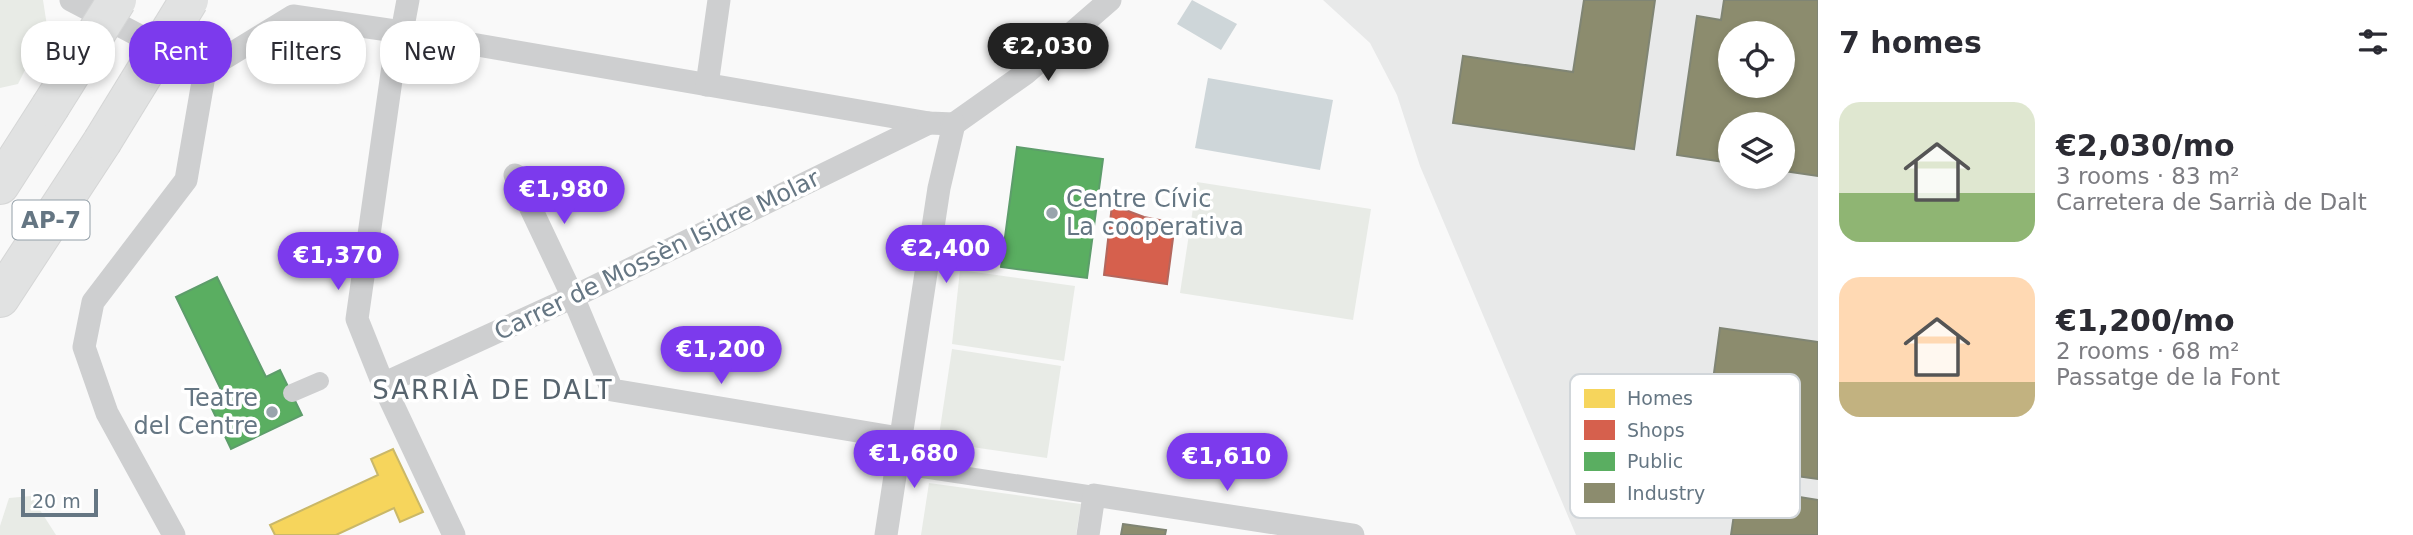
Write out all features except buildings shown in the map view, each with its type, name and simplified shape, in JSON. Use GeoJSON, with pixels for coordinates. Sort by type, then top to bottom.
{"type":"FeatureCollection","features":[{"type":"Feature","properties":{"kind":"highway","name":"AP-7"},"geometry":{"type":"LineString","coordinates":[[0,185],[117,0]]}},
{"type":"Feature","properties":{"kind":"highway","name":"AP-7"},"geometry":{"type":"LineString","coordinates":[[0,298],[102,142],[189,0]]}},
{"type":"Feature","properties":{"kind":"street"},"geometry":{"type":"LineString","coordinates":[[71,0],[129,30]]}},
{"type":"Feature","properties":{"kind":"street"},"geometry":{"type":"LineString","coordinates":[[404,21],[408,0]]}},
{"type":"Feature","properties":{"kind":"street"},"geometry":{"type":"LineString","coordinates":[[707,85],[719,0]]}},
{"type":"Feature","properties":{"kind":"street"},"geometry":{"type":"LineString","coordinates":[[886,535],[939,188],[954,124],[1027,73],[1110,0]]}},
{"type":"Feature","properties":{"kind":"street"},"geometry":{"type":"LineString","coordinates":[[232,53],[293,16],[380,29]]}},
{"type":"Feature","properties":{"kind":"street"},"geometry":{"type":"LineString","coordinates":[[480,46],[929,123],[954,124]]}},
{"type":"Feature","properties":{"kind":"street"},"geometry":{"type":"LineString","coordinates":[[174,535],[107,412],[84,347],[93,302],[186,180],[203,84]]}},
{"type":"Feature","properties":{"kind":"street"},"geometry":{"type":"LineString","coordinates":[[390,84],[357,319],[383,384],[454,535]]}},
{"type":"Feature","properties":{"kind":"street","name":"Carrer de Mossèn Isidre Molar"},"geometry":{"type":"LineString","coordinates":[[383,384],[573,297],[929,123]]}},
{"type":"Feature","properties":{"kind":"street"},"geometry":{"type":"LineString","coordinates":[[515,175],[573,297],[612,390],[900,438]]}},
{"type":"Feature","properties":{"kind":"street"},"geometry":{"type":"LineString","coordinates":[[292,393],[320,381]]}},
{"type":"Feature","properties":{"kind":"street"},"geometry":{"type":"LineString","coordinates":[[895,465],[1094,495],[1289,530],[1353,535]]}},
{"type":"Feature","properties":{"kind":"street"},"geometry":{"type":"LineString","coordinates":[[1088,535],[1094,495]]}},
{"type":"Feature","properties":{"kind":"shaded area"},"geometry":{"type":"Polygon","coordinates":[[[0,0],[43,0],[46,21],[21,21],[21,78],[18,84],[0,88],[0,0]]]}},
{"type":"Feature","properties":{"kind":"shaded area"},"geometry":{"type":"Polygon","coordinates":[[[1192,0],[1237,24],[1221,50],[1177,24],[1192,0]]]}},
{"type":"Feature","properties":{"kind":"shaded area"},"geometry":{"type":"Polygon","coordinates":[[[1323,0],[1818,0],[1818,535],[1576,535],[1420,166],[1397,95],[1370,43],[1323,0]]]}},
{"type":"Feature","properties":{"kind":"shaded area"},"geometry":{"type":"Polygon","coordinates":[[[1208,78],[1333,100],[1320,170],[1195,148],[1208,78]]]}},
{"type":"Feature","properties":{"kind":"shaded area"},"geometry":{"type":"Polygon","coordinates":[[[1197,182],[1371,209],[1353,320],[1180,293],[1197,182]]]}},
{"type":"Feature","properties":{"kind":"shaded area"},"geometry":{"type":"Polygon","coordinates":[[[960,270],[1075,286],[1064,361],[952,344],[960,270]]]}},
{"type":"Feature","properties":{"kind":"shaded area"},"geometry":{"type":"Polygon","coordinates":[[[952,349],[1061,366],[1047,458],[938,442],[952,349]]]}},
{"type":"Feature","properties":{"kind":"shaded area"},"geometry":{"type":"Polygon","coordinates":[[[929,483],[1081,504],[1076,535],[921,535],[929,483]]]}},
{"type":"Feature","properties":{"kind":"shaded area"},"geometry":{"type":"Polygon","coordinates":[[[31,496],[56,535],[0,535],[0,526],[9,498],[31,496]]]}},
{"type":"Feature","properties":{"kind":"place","name":"Centre Cívic La cooperativa"},"geometry":{"type":"Point","coordinates":[1052,213]}},
{"type":"Feature","properties":{"kind":"place","name":"Teatre del Centre"},"geometry":{"type":"Point","coordinates":[272,412]}},
{"type":"Feature","properties":{"kind":"district","name":"SARRIÀ DE DALT"},"geometry":{"type":"Point","coordinates":[493,390]}}]}
